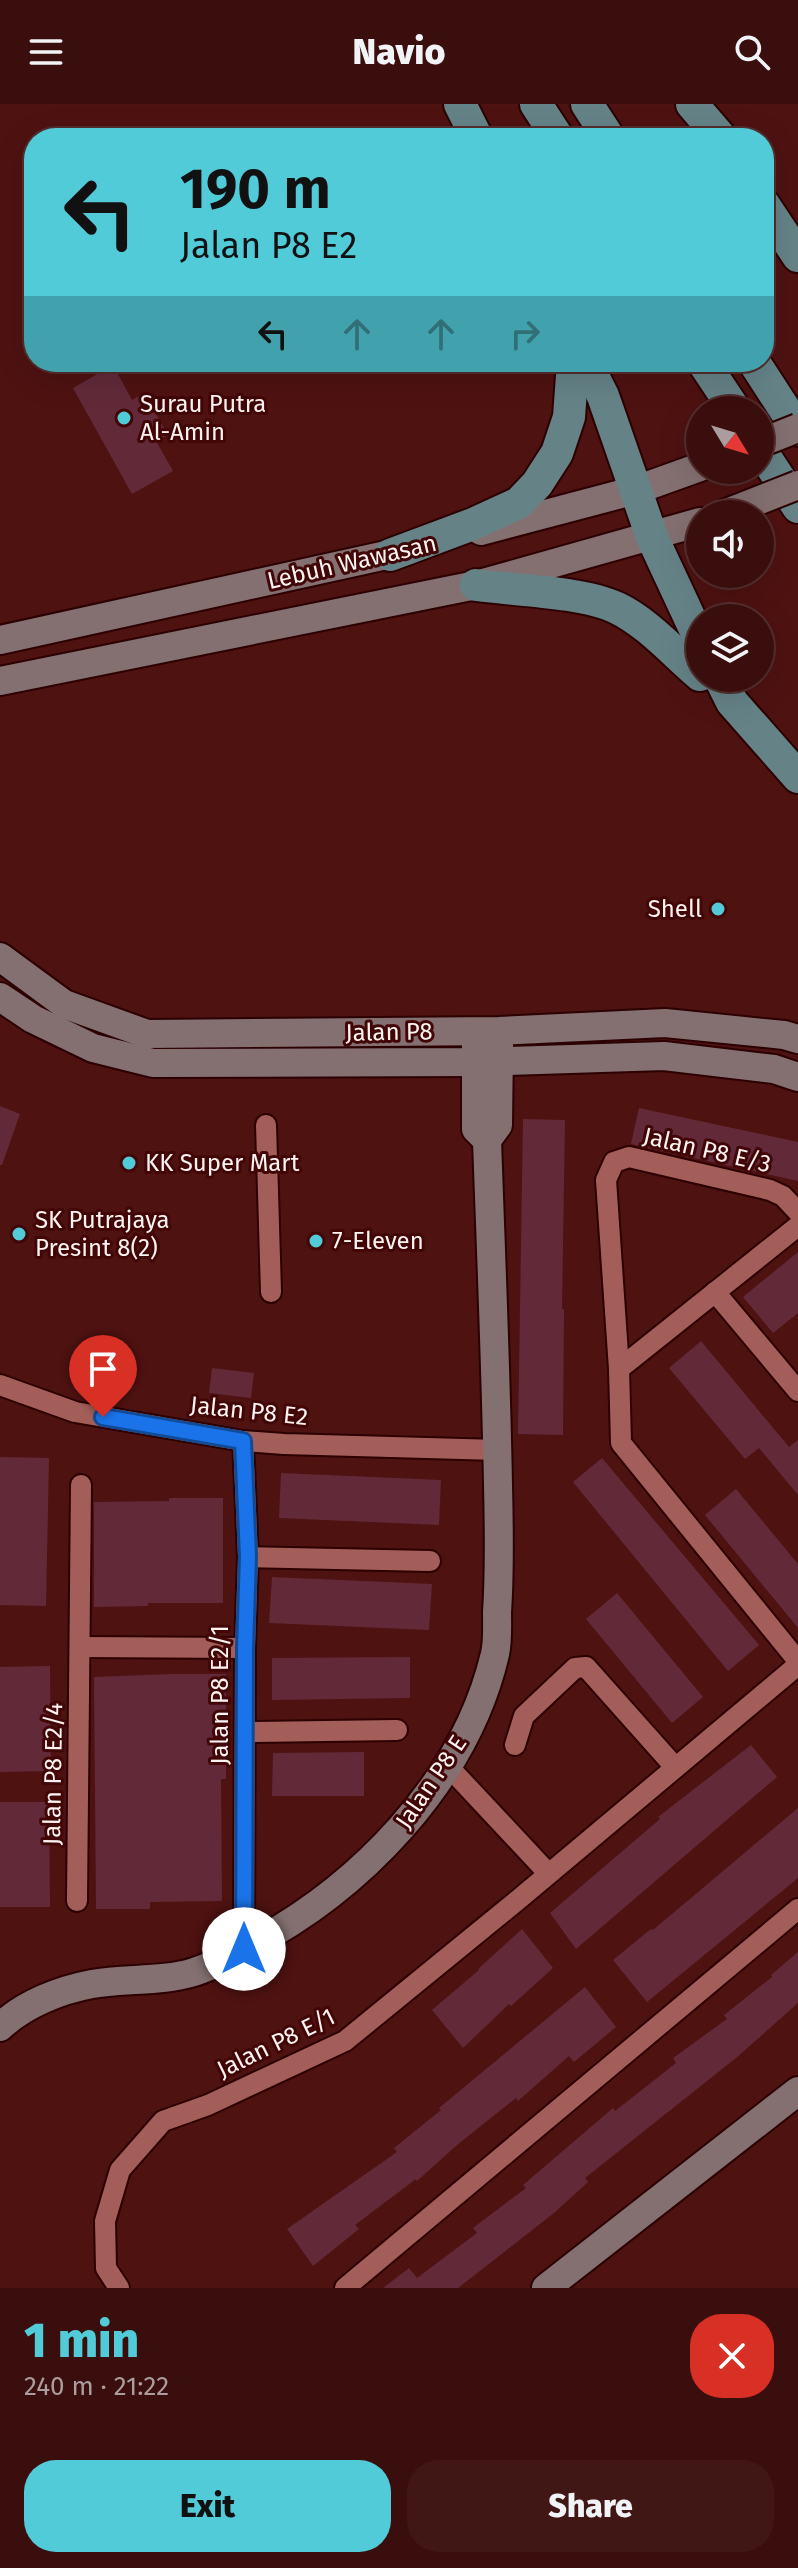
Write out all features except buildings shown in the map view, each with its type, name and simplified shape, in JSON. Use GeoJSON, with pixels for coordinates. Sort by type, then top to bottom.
{"type":"FeatureCollection","features":[{"type":"Feature","properties":{"kind":"main road"},"geometry":{"type":"LineString","coordinates":[[460,104],[472,128]]}},
{"type":"Feature","properties":{"kind":"main road"},"geometry":{"type":"LineString","coordinates":[[536,104],[552,128]]}},
{"type":"Feature","properties":{"kind":"main road"},"geometry":{"type":"LineString","coordinates":[[587,104],[603,128]]}},
{"type":"Feature","properties":{"kind":"main road"},"geometry":{"type":"LineString","coordinates":[[774,197],[798,224]]}},
{"type":"Feature","properties":{"kind":"main road"},"geometry":{"type":"LineString","coordinates":[[774,220],[798,256]]}},
{"type":"Feature","properties":{"kind":"main road"},"geometry":{"type":"LineString","coordinates":[[390,555],[519,503],[537,484],[557,453],[569,417],[572,372]]}},
{"type":"Feature","properties":{"kind":"main road"},"geometry":{"type":"LineString","coordinates":[[591,372],[603,396],[652,537],[686,610]]}},
{"type":"Feature","properties":{"kind":"main road"},"geometry":{"type":"LineString","coordinates":[[710,372],[726,396]]}},
{"type":"Feature","properties":{"kind":"main road"},"geometry":{"type":"LineString","coordinates":[[761,372],[798,429]]}},
{"type":"Feature","properties":{"kind":"main road"},"geometry":{"type":"LineString","coordinates":[[774,468],[798,507]]}},
{"type":"Feature","properties":{"kind":"main road"},"geometry":{"type":"LineString","coordinates":[[476,585],[595,600],[619,609],[686,663]]}},
{"type":"Feature","properties":{"kind":"main road"},"geometry":{"type":"LineString","coordinates":[[728,692],[798,777]]}},
{"type":"Feature","properties":{"kind":"street"},"geometry":{"type":"LineString","coordinates":[[774,440],[798,429]]}},
{"type":"Feature","properties":{"kind":"street","name":"Lebuh Wawasan"},"geometry":{"type":"LineString","coordinates":[[0,640],[390,555],[636,490],[686,472]]}},
{"type":"Feature","properties":{"kind":"street"},"geometry":{"type":"LineString","coordinates":[[760,500],[798,485]]}},
{"type":"Feature","properties":{"kind":"street","name":"Lebuh Wawasan"},"geometry":{"type":"LineString","coordinates":[[0,681],[476,585],[686,526]]}},
{"type":"Feature","properties":{"kind":"street","name":"Jalan P8"},"geometry":{"type":"LineString","coordinates":[[0,957],[64,1004],[147,1034],[488,1031],[665,1023],[798,1039]]}},
{"type":"Feature","properties":{"kind":"street","name":"Jalan P8"},"geometry":{"type":"LineString","coordinates":[[0,997],[33,1019],[93,1048],[153,1063],[487,1062],[664,1056],[774,1069],[798,1077]]}},
{"type":"Feature","properties":{"kind":"street","name":"Jalan P8 E"},"geometry":{"type":"LineString","coordinates":[[0,2027],[10,2017],[43,1999],[92,1984],[193,1972],[244,1949],[308,1912],[352,1878],[402,1829],[447,1765],[467,1728],[495,1652],[500,1562],[487,1140],[476,1129],[487,1062],[488,1031]]}},
{"type":"Feature","properties":{"kind":"street"},"geometry":{"type":"LineString","coordinates":[[266,1125],[271,1292]]}},
{"type":"Feature","properties":{"kind":"street","name":"Jalan P8 E/3"},"geometry":{"type":"LineString","coordinates":[[798,1212],[783,1196],[770,1190],[629,1157],[614,1162],[606,1180],[621,1443],[798,1663]]}},
{"type":"Feature","properties":{"kind":"street"},"geometry":{"type":"LineString","coordinates":[[619,1369],[798,1226]]}},
{"type":"Feature","properties":{"kind":"street"},"geometry":{"type":"LineString","coordinates":[[715,1292],[798,1391]]}},
{"type":"Feature","properties":{"kind":"street","name":"Jalan P8 E2"},"geometry":{"type":"LineString","coordinates":[[0,1385],[75,1412],[243,1441],[498,1450]]}},
{"type":"Feature","properties":{"kind":"street","name":"Jalan P8 E2/1"},"geometry":{"type":"LineString","coordinates":[[243,1441],[248,1557],[244,1949]]}},
{"type":"Feature","properties":{"kind":"street","name":"Jalan P8 E2/4"},"geometry":{"type":"LineString","coordinates":[[77,1901],[81,1485]]}},
{"type":"Feature","properties":{"kind":"street"},"geometry":{"type":"LineString","coordinates":[[248,1557],[430,1561]]}},
{"type":"Feature","properties":{"kind":"street"},"geometry":{"type":"LineString","coordinates":[[80,1647],[245,1648]]}},
{"type":"Feature","properties":{"kind":"street","name":"Jalan P8 E/1"},"geometry":{"type":"LineString","coordinates":[[119,2288],[106,2268],[105,2221],[120,2170],[163,2121],[208,2105],[345,2041],[798,1663]]}},
{"type":"Feature","properties":{"kind":"street"},"geometry":{"type":"LineString","coordinates":[[515,1745],[524,1716],[575,1668],[586,1667],[675,1767]]}},
{"type":"Feature","properties":{"kind":"street"},"geometry":{"type":"LineString","coordinates":[[246,1732],[397,1730]]}},
{"type":"Feature","properties":{"kind":"street"},"geometry":{"type":"LineString","coordinates":[[447,1765],[548,1873]]}},
{"type":"Feature","properties":{"kind":"street"},"geometry":{"type":"LineString","coordinates":[[345,2288],[798,1909]]}},
{"type":"Feature","properties":{"kind":"street"},"geometry":{"type":"LineString","coordinates":[[546,2288],[798,2091]]}},
{"type":"Feature","properties":{"kind":"place","name":"Surau Putra Al-Amin"},"geometry":{"type":"Point","coordinates":[124,418]}},
{"type":"Feature","properties":{"kind":"place","name":"Shell"},"geometry":{"type":"Point","coordinates":[718,909]}},
{"type":"Feature","properties":{"kind":"place","name":"KK Super Mart"},"geometry":{"type":"Point","coordinates":[129,1163]}},
{"type":"Feature","properties":{"kind":"place","name":"SK Putrajaya Presint 8(2)"},"geometry":{"type":"Point","coordinates":[19,1234]}},
{"type":"Feature","properties":{"kind":"place","name":"7-Eleven"},"geometry":{"type":"Point","coordinates":[316,1241]}},
{"type":"Feature","properties":{"kind":"route"},"geometry":{"type":"LineString","coordinates":[[103,1417],[243,1441],[248,1557],[244,1949]]}}]}
